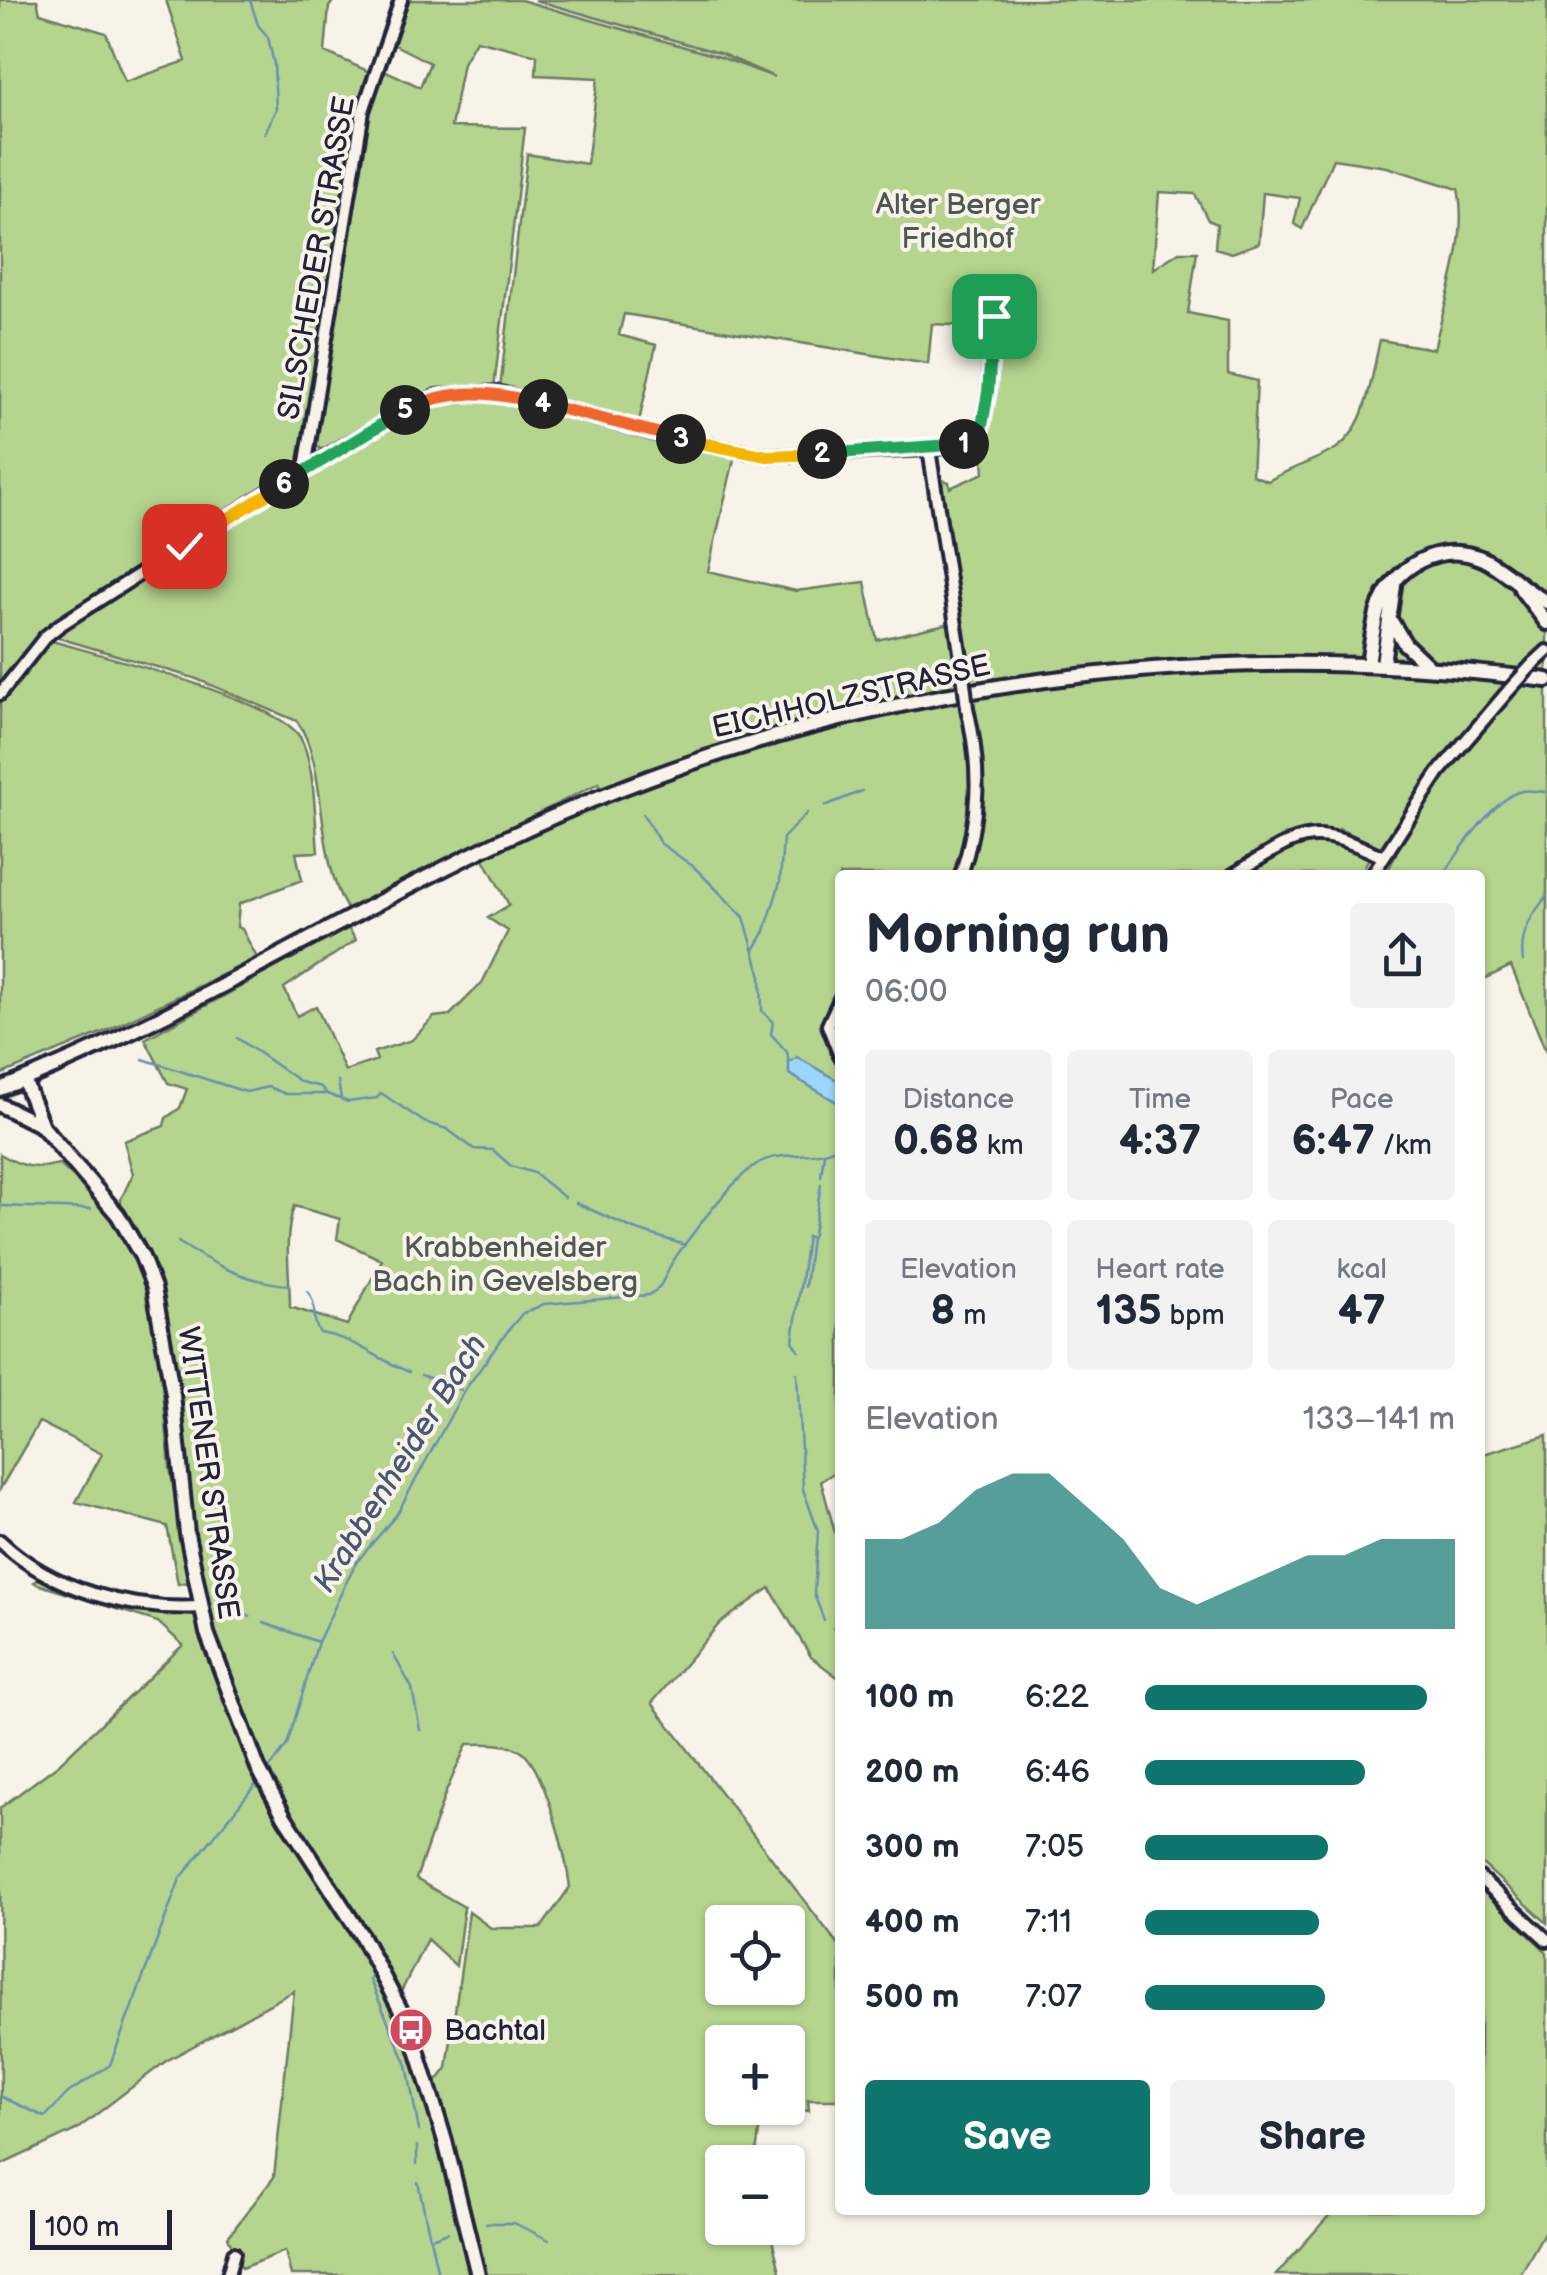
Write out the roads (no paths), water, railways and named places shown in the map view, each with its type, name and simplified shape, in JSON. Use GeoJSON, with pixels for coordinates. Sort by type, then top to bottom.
{"type":"FeatureCollection","features":[{"type":"Feature","properties":{"kind":"main road"},"geometry":{"type":"LineString","coordinates":[[1376,663],[1378,610],[1394,584],[1418,560],[1452,552],[1488,561],[1545,603]]}},
{"type":"Feature","properties":{"kind":"main road"},"geometry":{"type":"LineString","coordinates":[[1517,582],[1547,623]]}},
{"type":"Feature","properties":{"kind":"main road"},"geometry":{"type":"LineString","coordinates":[[1376,663],[1394,584]]}},
{"type":"Feature","properties":{"kind":"main road"},"geometry":{"type":"LineString","coordinates":[[1388,617],[1405,644],[1428,666]]}},
{"type":"Feature","properties":{"kind":"main road","name":"EICHHOLZSTRASSE"},"geometry":{"type":"LineString","coordinates":[[0,1089],[155,1022],[536,824],[640,780],[737,746],[906,703],[1032,681],[1152,666],[1275,661],[1376,663],[1547,680]]}},
{"type":"Feature","properties":{"kind":"main road","name":"WITTENER STRASSE"},"geometry":{"type":"LineString","coordinates":[[24,1080],[42,1126],[118,1215],[142,1256],[164,1324],[182,1502],[200,1607],[217,1664],[258,1768],[284,1816],[361,1935],[412,2030],[478,2275]]}},
{"type":"Feature","properties":{"kind":"main road"},"geometry":{"type":"LineString","coordinates":[[0,1105],[42,1126]]}},
{"type":"Feature","properties":{"kind":"street","name":"SILSCHEDER STRASSE"},"geometry":{"type":"LineString","coordinates":[[304,469],[363,110],[401,0]]}},
{"type":"Feature","properties":{"kind":"street"},"geometry":{"type":"LineString","coordinates":[[0,694],[45,637],[60,625],[304,469],[429,399],[497,392],[660,434],[767,456],[929,450],[979,442],[988,392],[994,294]]}},
{"type":"Feature","properties":{"kind":"street"},"geometry":{"type":"LineString","coordinates":[[929,450],[980,789],[977,817],[962,870]]}},
{"type":"Feature","properties":{"kind":"street"},"geometry":{"type":"LineString","coordinates":[[1375,870],[1439,772],[1547,651]]}},
{"type":"Feature","properties":{"kind":"street"},"geometry":{"type":"LineString","coordinates":[[1241,870],[1282,844],[1320,834],[1337,835],[1383,856]]}},
{"type":"Feature","properties":{"kind":"street"},"geometry":{"type":"LineString","coordinates":[[835,1010],[828,1025],[835,1043]]}},
{"type":"Feature","properties":{"kind":"street"},"geometry":{"type":"LineString","coordinates":[[0,1541],[32,1568],[81,1590],[161,1610],[200,1607]]}},
{"type":"Feature","properties":{"kind":"street"},"geometry":{"type":"LineString","coordinates":[[1485,1883],[1547,1940]]}},
{"type":"Feature","properties":{"kind":"street"},"geometry":{"type":"LineString","coordinates":[[228,2275],[234,2253]]}},
{"type":"Feature","properties":{"kind":"water"},"geometry":{"type":"Polygon","coordinates":[[[797,1057],[835,1079],[835,1101],[789,1074],[789,1063],[797,1057]]]}},
{"type":"Feature","properties":{"kind":"waterway"},"geometry":{"type":"LineString","coordinates":[[250,0],[258,25],[268,37],[274,64],[276,109],[265,133]]}},
{"type":"Feature","properties":{"kind":"waterway"},"geometry":{"type":"LineString","coordinates":[[825,806],[862,791]]}},
{"type":"Feature","properties":{"kind":"waterway","name":"Krabbenheider Bach"},"geometry":{"type":"LineString","coordinates":[[1447,870],[1478,826],[1501,803],[1522,791],[1547,792]]}},
{"type":"Feature","properties":{"kind":"waterway"},"geometry":{"type":"LineString","coordinates":[[754,950],[765,931],[780,882],[783,838],[807,813]]}},
{"type":"Feature","properties":{"kind":"waterway"},"geometry":{"type":"LineString","coordinates":[[643,814],[660,843],[694,867],[744,917],[761,976],[762,1011],[773,1022],[771,1034],[787,1052],[789,1063]]}},
{"type":"Feature","properties":{"kind":"waterway"},"geometry":{"type":"LineString","coordinates":[[1523,961],[1528,926],[1547,896]]}},
{"type":"Feature","properties":{"kind":"waterway"},"geometry":{"type":"LineString","coordinates":[[237,1038],[301,1082],[321,1087],[327,1094]]}},
{"type":"Feature","properties":{"kind":"waterway"},"geometry":{"type":"LineString","coordinates":[[143,1059],[246,1092],[268,1087],[286,1094],[327,1094],[348,1102],[377,1098],[381,1093],[424,1122],[447,1129],[474,1149],[493,1150],[511,1166],[534,1173],[565,1198]]}},
{"type":"Feature","properties":{"kind":"waterway"},"geometry":{"type":"LineString","coordinates":[[338,1081],[341,1099]]}},
{"type":"Feature","properties":{"kind":"waterway","name":"Krabbenheider Bach"},"geometry":{"type":"LineString","coordinates":[[267,1772],[287,1745],[318,1642],[355,1564],[397,1514],[464,1391],[522,1314],[544,1304],[649,1295],[659,1287],[675,1258],[711,1211],[751,1168],[772,1158],[835,1147]]}},
{"type":"Feature","properties":{"kind":"waterway"},"geometry":{"type":"LineString","coordinates":[[821,1176],[824,1154]]}},
{"type":"Feature","properties":{"kind":"waterway"},"geometry":{"type":"LineString","coordinates":[[799,1351],[793,1341],[807,1236],[811,1238],[813,1234],[821,1184]]}},
{"type":"Feature","properties":{"kind":"waterway"},"geometry":{"type":"LineString","coordinates":[[576,1203],[634,1229],[685,1245]]}},
{"type":"Feature","properties":{"kind":"waterway"},"geometry":{"type":"LineString","coordinates":[[0,1206],[91,1209]]}},
{"type":"Feature","properties":{"kind":"waterway"},"geometry":{"type":"LineString","coordinates":[[805,1287],[811,1238]]}},
{"type":"Feature","properties":{"kind":"waterway"},"geometry":{"type":"LineString","coordinates":[[178,1242],[231,1271],[289,1285]]}},
{"type":"Feature","properties":{"kind":"waterway"},"geometry":{"type":"LineString","coordinates":[[307,1291],[320,1333],[355,1344],[409,1372]]}},
{"type":"Feature","properties":{"kind":"waterway"},"geometry":{"type":"LineString","coordinates":[[797,1373],[803,1489],[818,1531],[814,1594],[824,1620]]}},
{"type":"Feature","properties":{"kind":"waterway"},"geometry":{"type":"LineString","coordinates":[[421,1375],[461,1390]]}},
{"type":"Feature","properties":{"kind":"waterway"},"geometry":{"type":"LineString","coordinates":[[223,1610],[241,1611],[250,1617]]}},
{"type":"Feature","properties":{"kind":"waterway"},"geometry":{"type":"LineString","coordinates":[[264,1623],[318,1642]]}},
{"type":"Feature","properties":{"kind":"waterway"},"geometry":{"type":"LineString","coordinates":[[393,1654],[412,1688],[420,1730]]}},
{"type":"Feature","properties":{"kind":"waterway","name":"Krabbenheider Bach"},"geometry":{"type":"LineString","coordinates":[[0,2096],[45,2117],[68,2093],[110,2065],[180,1879],[259,1780]]}},
{"type":"Feature","properties":{"kind":"waterway"},"geometry":{"type":"LineString","coordinates":[[373,1972],[370,1980],[407,2065],[419,2131]]}},
{"type":"Feature","properties":{"kind":"waterway"},"geometry":{"type":"LineString","coordinates":[[417,2146],[417,2164]]}},
{"type":"Feature","properties":{"kind":"waterway"},"geometry":{"type":"LineString","coordinates":[[418,2182],[438,2275]]}},
{"type":"Feature","properties":{"kind":"waterway"},"geometry":{"type":"LineString","coordinates":[[486,2223],[514,2223],[549,2240]]}},
{"type":"Feature","properties":{"kind":"waterway"},"geometry":{"type":"LineString","coordinates":[[431,2238],[448,2232]]}},
{"type":"Feature","properties":{"kind":"place","name":"Bachtal"},"geometry":{"type":"Point","coordinates":[411,2030]}},
{"type":"Feature","properties":{"kind":"park label","name":"Alter Berger Friedhof"},"geometry":{"type":"Point","coordinates":[958,221]}},
{"type":"Feature","properties":{"kind":"park label","name":"Krabbenheider Bach in Gevelsberg"},"geometry":{"type":"Point","coordinates":[505,1264]}}]}
